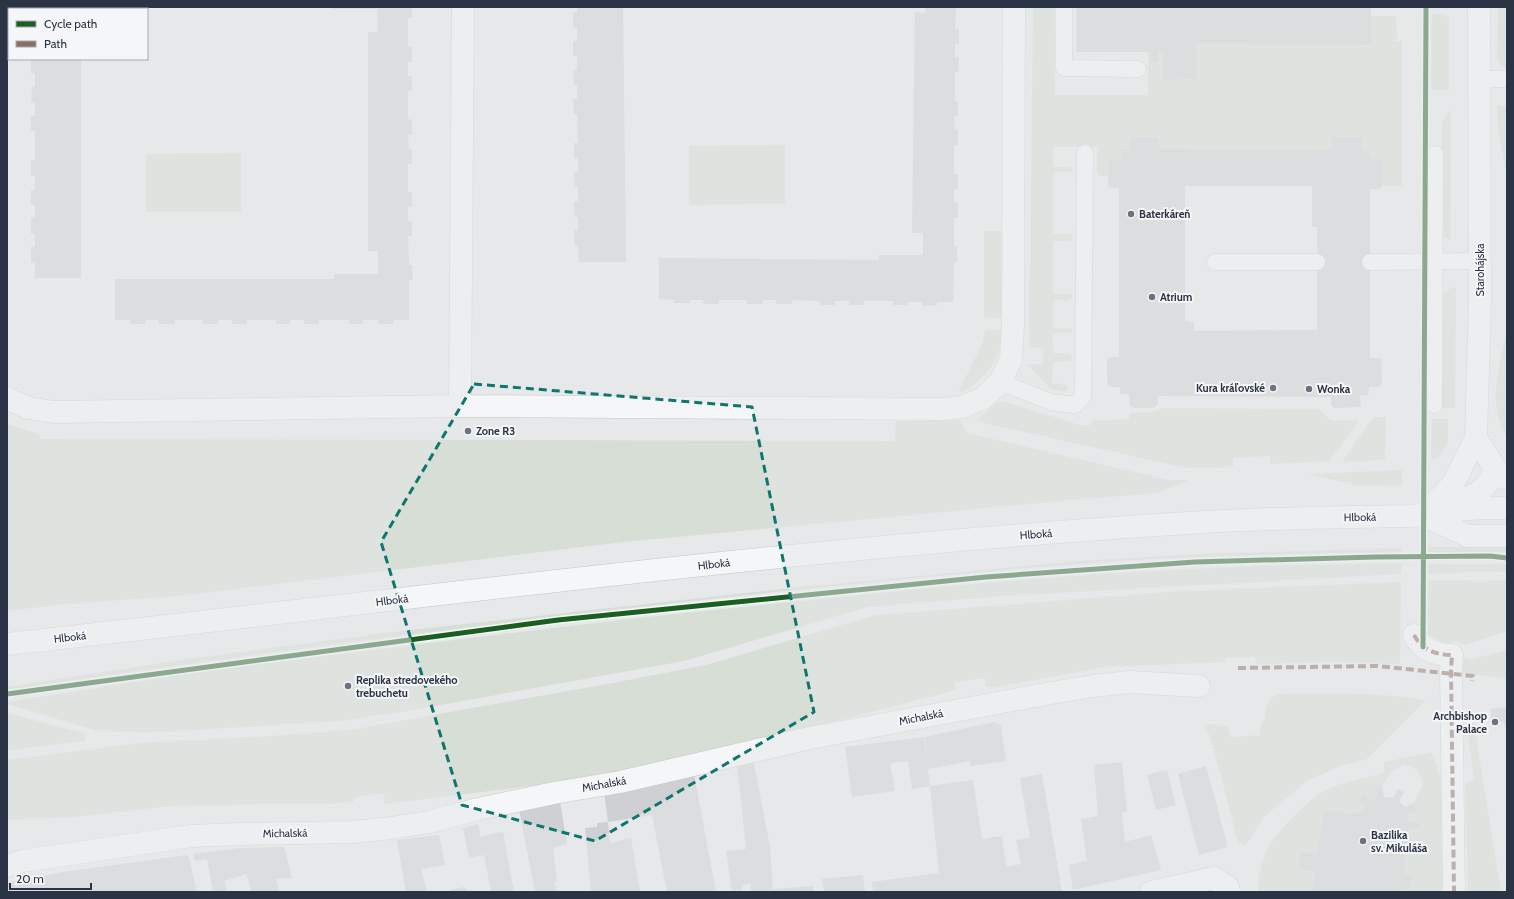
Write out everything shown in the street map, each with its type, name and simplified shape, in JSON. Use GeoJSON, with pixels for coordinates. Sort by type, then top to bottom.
{"type":"FeatureCollection","features":[{"type":"Feature","properties":{"kind":"street"},"geometry":{"type":"LineString","coordinates":[[460,406],[463,7]]}},
{"type":"Feature","properties":{"kind":"street"},"geometry":{"type":"LineString","coordinates":[[7,398],[28,408],[54,412],[460,406],[945,409],[962,406],[982,399],[1000,382],[1011,360],[1013,325],[1014,7]]}},
{"type":"Feature","properties":{"kind":"street","name":"Starohájska"},"geometry":{"type":"LineString","coordinates":[[1423,515],[1453,484],[1476,438],[1480,262],[1479,7]]}},
{"type":"Feature","properties":{"kind":"street","name":"Hlboká"},"geometry":{"type":"LineString","coordinates":[[1423,515],[1472,496],[1481,491],[1488,484],[1492,476],[1501,474],[1476,438]]}},
{"type":"Feature","properties":{"kind":"street","name":"Hlboká"},"geometry":{"type":"LineString","coordinates":[[7,644],[470,590],[837,551],[1005,536],[1222,521],[1423,515],[1470,509],[1507,508]]}},
{"type":"Feature","properties":{"kind":"street","name":"Hlboká"},"geometry":{"type":"LineString","coordinates":[[1423,515],[1468,536],[1507,536]]}},
{"type":"Feature","properties":{"kind":"street"},"geometry":{"type":"LineString","coordinates":[[1414,635],[1423,647],[1434,653],[1452,655],[1454,892]]}},
{"type":"Feature","properties":{"kind":"street","name":"Michalská"},"geometry":{"type":"LineString","coordinates":[[7,866],[22,861],[191,836],[356,832],[391,828],[429,822],[478,809],[554,793],[620,782],[810,738],[1051,693],[1129,682],[1199,686]]}},
{"type":"Feature","properties":{"kind":"street"},"geometry":{"type":"LineString","coordinates":[[1150,892],[1214,878],[1228,887],[1229,892]]}},
{"type":"Feature","properties":{"kind":"lane"},"geometry":{"type":"LineString","coordinates":[[1064,7],[1064,68],[1138,69]]}},
{"type":"Feature","properties":{"kind":"lane"},"geometry":{"type":"LineString","coordinates":[[1479,79],[1507,79]]}},
{"type":"Feature","properties":{"kind":"lane"},"geometry":{"type":"LineString","coordinates":[[1000,382],[1051,402],[1076,405],[1083,397],[1085,154]]}},
{"type":"Feature","properties":{"kind":"lane"},"geometry":{"type":"LineString","coordinates":[[1434,405],[1435,154]]}},
{"type":"Feature","properties":{"kind":"lane"},"geometry":{"type":"LineString","coordinates":[[1215,262],[1317,262]]}},
{"type":"Feature","properties":{"kind":"lane"},"geometry":{"type":"LineString","coordinates":[[1370,262],[1480,262]]}},
{"type":"Feature","properties":{"kind":"highlighted area"},"geometry":{"type":"Polygon","coordinates":[[[474,384],[752,407],[814,712],[595,841],[462,805],[381,542],[474,384]]]}},
{"type":"Feature","properties":{"kind":"shaded area"},"geometry":{"type":"Polygon","coordinates":[[[1033,7],[1054,7],[1055,95],[1148,95],[1148,52],[1151,52],[1151,63],[1158,62],[1158,52],[1163,52],[1163,80],[1196,79],[1197,52],[1195,52],[1195,43],[1371,44],[1371,16],[1396,16],[1397,40],[1395,41],[1402,41],[1402,186],[1382,186],[1382,160],[1370,159],[1369,151],[1361,151],[1362,137],[1333,137],[1332,150],[1159,149],[1159,141],[1157,138],[1134,137],[1130,139],[1129,150],[1121,151],[1121,159],[1109,160],[1108,176],[1100,176],[1097,173],[1097,147],[1053,147],[1053,167],[1070,167],[1073,169],[1071,172],[1053,172],[1053,234],[1071,234],[1073,238],[1070,241],[1053,241],[1053,294],[1072,294],[1072,297],[1068,300],[1053,300],[1053,328],[1073,329],[1071,333],[1052,333],[1053,353],[1069,353],[1072,358],[1071,361],[1053,362],[1052,383],[1064,384],[1068,386],[1068,390],[1063,392],[1051,389],[1027,364],[1042,365],[1044,349],[1029,347],[1033,7]]]}},
{"type":"Feature","properties":{"kind":"shaded area"},"geometry":{"type":"Polygon","coordinates":[[[1498,7],[1507,7],[1507,68],[1500,65],[1497,59],[1498,7]]]}},
{"type":"Feature","properties":{"kind":"shaded area"},"geometry":{"type":"Polygon","coordinates":[[[1432,14],[1444,15],[1449,19],[1449,90],[1431,90],[1432,14]]]}},
{"type":"Feature","properties":{"kind":"shaded area"},"geometry":{"type":"Polygon","coordinates":[[[1497,106],[1507,106],[1507,178],[1498,129],[1497,106]]]}},
{"type":"Feature","properties":{"kind":"shaded area"},"geometry":{"type":"Polygon","coordinates":[[[1448,111],[1451,112],[1450,240],[1444,237],[1441,231],[1442,123],[1448,111]]]}},
{"type":"Feature","properties":{"kind":"shaded area"},"geometry":{"type":"Polygon","coordinates":[[[785,145],[785,204],[689,205],[689,146],[785,145]]]}},
{"type":"Feature","properties":{"kind":"shaded area"},"geometry":{"type":"Polygon","coordinates":[[[241,153],[241,212],[146,212],[146,154],[241,153]]]}},
{"type":"Feature","properties":{"kind":"shaded area"},"geometry":{"type":"Polygon","coordinates":[[[984,231],[1002,231],[1004,318],[984,317],[984,231]]]}},
{"type":"Feature","properties":{"kind":"shaded area"},"geometry":{"type":"Polygon","coordinates":[[[1456,287],[1455,408],[1440,408],[1442,295],[1449,289],[1456,287]]]}},
{"type":"Feature","properties":{"kind":"shaded area"},"geometry":{"type":"Polygon","coordinates":[[[1004,330],[1000,351],[991,368],[985,375],[960,393],[959,391],[982,344],[985,331],[1004,330]]]}},
{"type":"Feature","properties":{"kind":"shaded area"},"geometry":{"type":"Polygon","coordinates":[[[1507,330],[1507,437],[1497,411],[1496,384],[1507,330]]]}},
{"type":"Feature","properties":{"kind":"shaded area"},"geometry":{"type":"Polygon","coordinates":[[[1002,401],[1083,426],[1090,425],[1093,420],[1129,419],[1129,413],[1157,411],[1161,408],[1319,409],[1331,420],[1359,421],[1329,461],[1271,464],[1270,456],[1233,458],[1233,467],[1193,468],[1177,466],[983,423],[978,419],[995,404],[1002,401]]]}},
{"type":"Feature","properties":{"kind":"shaded area"},"geometry":{"type":"Polygon","coordinates":[[[1376,417],[1386,417],[1385,460],[1342,462],[1370,421],[1376,417]]]}},
{"type":"Feature","properties":{"kind":"shaded area"},"geometry":{"type":"Polygon","coordinates":[[[1432,419],[1448,419],[1448,442],[1438,458],[1431,459],[1432,419]]]}},
{"type":"Feature","properties":{"kind":"shaded area"},"geometry":{"type":"Polygon","coordinates":[[[960,420],[967,433],[1169,480],[1189,480],[1156,493],[623,542],[180,596],[65,604],[7,611],[7,424],[40,434],[40,439],[895,441],[896,421],[960,420]]]}},
{"type":"Feature","properties":{"kind":"shaded area"},"geometry":{"type":"Polygon","coordinates":[[[1402,470],[1402,486],[1356,485],[1307,474],[1402,470]]]}},
{"type":"Feature","properties":{"kind":"shaded area"},"geometry":{"type":"Polygon","coordinates":[[[1428,547],[1507,547],[1507,552],[1428,553],[1428,547]]]}},
{"type":"Feature","properties":{"kind":"shaded area"},"geometry":{"type":"Polygon","coordinates":[[[1401,548],[1401,552],[1268,554],[1134,560],[993,571],[783,591],[431,632],[7,690],[7,687],[180,660],[384,633],[791,588],[1081,561],[1199,554],[1401,548]]]}},
{"type":"Feature","properties":{"kind":"shaded area"},"geometry":{"type":"Polygon","coordinates":[[[1402,563],[1401,574],[1004,596],[868,607],[684,661],[402,712],[342,721],[144,733],[94,730],[7,704],[7,702],[211,670],[646,617],[938,587],[1151,571],[1253,566],[1402,563]]]}},
{"type":"Feature","properties":{"kind":"shaded area"},"geometry":{"type":"Polygon","coordinates":[[[1428,564],[1506,564],[1507,571],[1428,574],[1428,564]]]}},
{"type":"Feature","properties":{"kind":"shaded area"},"geometry":{"type":"Polygon","coordinates":[[[1507,579],[1507,631],[1465,645],[1460,642],[1451,642],[1446,644],[1428,634],[1428,580],[1487,581],[1507,579]]]}},
{"type":"Feature","properties":{"kind":"shaded area"},"geometry":{"type":"Polygon","coordinates":[[[1401,582],[1400,664],[1332,662],[1256,664],[1255,657],[1225,658],[1225,662],[1104,667],[997,687],[986,687],[985,678],[955,682],[956,690],[848,718],[690,757],[586,779],[385,804],[383,793],[353,798],[353,803],[170,806],[75,817],[7,820],[7,760],[138,743],[271,736],[356,729],[706,665],[876,615],[1181,591],[1401,582]]]}},
{"type":"Feature","properties":{"kind":"shaded area"},"geometry":{"type":"Polygon","coordinates":[[[1507,650],[1507,679],[1460,672],[1463,657],[1469,660],[1507,650]]]}},
{"type":"Feature","properties":{"kind":"shaded area"},"geometry":{"type":"Polygon","coordinates":[[[1278,694],[1371,695],[1408,697],[1426,700],[1367,759],[1340,766],[1307,781],[1264,817],[1245,846],[1238,842],[1211,739],[1204,724],[1227,726],[1231,737],[1260,735],[1260,724],[1265,718],[1266,708],[1270,698],[1278,694]]]}},
{"type":"Feature","properties":{"kind":"shaded area"},"geometry":{"type":"Polygon","coordinates":[[[1472,711],[1501,892],[1468,892],[1465,784],[1474,780],[1465,712],[1472,711]]]}},
{"type":"Feature","properties":{"kind":"shaded area"},"geometry":{"type":"Polygon","coordinates":[[[7,713],[83,733],[85,739],[84,741],[7,751],[7,713]]]}},
{"type":"Feature","properties":{"kind":"shaded area"},"geometry":{"type":"Polygon","coordinates":[[[1432,752],[1445,792],[1446,892],[1400,892],[1400,889],[1407,889],[1410,886],[1410,883],[1407,881],[1412,881],[1413,875],[1403,873],[1409,828],[1419,830],[1420,824],[1409,822],[1408,813],[1417,809],[1414,803],[1423,784],[1421,776],[1417,771],[1404,764],[1393,771],[1382,786],[1376,787],[1378,797],[1370,801],[1363,794],[1358,799],[1365,806],[1362,814],[1351,812],[1350,814],[1324,810],[1317,854],[1301,852],[1299,869],[1315,872],[1312,892],[1258,892],[1261,867],[1273,839],[1314,797],[1335,786],[1384,773],[1384,762],[1432,752]]]}},
{"type":"Feature","properties":{"kind":"building"},"geometry":{"type":"Polygon","coordinates":[[[332,7],[412,7],[412,18],[408,18],[408,47],[412,47],[412,62],[408,62],[408,76],[412,76],[412,91],[408,91],[408,119],[412,120],[412,134],[408,135],[409,149],[412,149],[412,164],[408,164],[408,192],[412,192],[412,207],[408,207],[408,221],[412,221],[412,236],[408,236],[409,265],[412,265],[413,280],[409,280],[409,320],[393,320],[393,324],[378,324],[378,320],[363,320],[363,324],[349,324],[349,320],[319,320],[319,324],[304,324],[304,320],[290,320],[290,324],[276,324],[276,320],[247,320],[247,324],[232,324],[232,320],[218,320],[218,324],[203,324],[203,320],[175,320],[175,324],[159,324],[159,320],[145,320],[145,324],[130,324],[130,320],[115,320],[115,279],[334,279],[334,274],[378,274],[378,251],[368,251],[368,32],[378,32],[377,9],[332,9],[332,7]]]}},
{"type":"Feature","properties":{"kind":"building"},"geometry":{"type":"Polygon","coordinates":[[[577,7],[623,7],[626,262],[579,262],[578,245],[575,246],[574,230],[578,231],[578,217],[575,217],[574,202],[578,201],[578,187],[575,187],[574,172],[578,172],[578,158],[574,159],[574,143],[578,143],[577,114],[574,114],[573,99],[577,99],[577,85],[574,85],[573,70],[577,70],[577,56],[573,56],[573,41],[577,41],[577,27],[573,28],[573,12],[577,12],[577,7]]]}},
{"type":"Feature","properties":{"kind":"building"},"geometry":{"type":"Polygon","coordinates":[[[925,7],[956,7],[955,29],[959,29],[959,44],[955,44],[955,57],[959,57],[958,72],[955,72],[955,101],[958,101],[958,116],[954,116],[955,130],[958,130],[958,145],[954,145],[954,174],[958,174],[958,189],[954,189],[954,202],[958,203],[958,218],[954,218],[954,247],[957,247],[957,262],[954,262],[953,302],[937,302],[937,305],[922,306],[923,302],[908,302],[908,305],[893,305],[893,301],[864,301],[864,305],[849,305],[849,301],[835,301],[835,305],[820,305],[820,301],[792,300],[792,304],[776,304],[776,300],[763,300],[762,304],[747,304],[747,300],[719,300],[719,304],[703,304],[704,300],[690,300],[690,303],[674,303],[674,300],[659,299],[659,258],[879,260],[879,255],[923,255],[923,232],[912,233],[915,12],[925,13],[925,7]]]}},
{"type":"Feature","properties":{"kind":"building"},"geometry":{"type":"Polygon","coordinates":[[[1076,7],[1371,7],[1371,44],[1195,43],[1195,52],[1197,52],[1196,79],[1163,80],[1163,52],[1158,52],[1158,62],[1151,63],[1151,52],[1076,52],[1076,7]]]}},
{"type":"Feature","properties":{"kind":"building"},"geometry":{"type":"Polygon","coordinates":[[[31,60],[81,60],[81,278],[35,278],[35,263],[31,262],[31,247],[35,247],[35,234],[31,234],[31,218],[35,218],[35,205],[31,205],[31,190],[35,190],[35,176],[31,175],[31,160],[35,160],[35,131],[31,131],[31,116],[35,116],[35,102],[31,102],[32,87],[35,87],[35,73],[31,73],[31,60]]]}},
{"type":"Feature","properties":{"kind":"building","name":"Atrium"},"geometry":{"type":"Polygon","coordinates":[[[1332,137],[1362,137],[1361,151],[1369,151],[1370,159],[1379,159],[1383,164],[1382,187],[1379,189],[1370,189],[1370,358],[1381,358],[1382,383],[1381,386],[1369,387],[1368,395],[1360,395],[1361,405],[1359,407],[1334,408],[1331,405],[1331,397],[1158,396],[1158,404],[1154,408],[1134,408],[1130,406],[1129,394],[1120,394],[1120,387],[1112,387],[1108,385],[1107,360],[1108,358],[1119,357],[1119,188],[1109,188],[1109,160],[1121,159],[1121,151],[1129,150],[1130,138],[1157,138],[1159,141],[1159,149],[1332,150],[1332,137]],[[1185,186],[1185,321],[1194,322],[1194,331],[1317,330],[1317,227],[1312,227],[1312,186],[1185,186]]]}},
{"type":"Feature","properties":{"kind":"building","name":"Archbishop Palace"},"geometry":{"type":"Polygon","coordinates":[[[1507,707],[1506,733],[1504,721],[1492,723],[1490,709],[1507,707]]]}},
{"type":"Feature","properties":{"kind":"building"},"geometry":{"type":"Polygon","coordinates":[[[994,722],[1001,726],[1006,761],[971,766],[970,761],[928,769],[930,786],[912,789],[908,761],[890,763],[895,791],[852,797],[845,747],[924,737],[927,758],[925,737],[994,722]]]}},
{"type":"Feature","properties":{"kind":"building"},"geometry":{"type":"Polygon","coordinates":[[[753,759],[770,847],[773,889],[813,886],[813,892],[751,892],[751,883],[742,885],[742,890],[732,891],[726,851],[746,849],[737,763],[753,759]]]}},
{"type":"Feature","properties":{"kind":"building"},"geometry":{"type":"Polygon","coordinates":[[[1122,762],[1127,811],[1122,812],[1125,842],[1151,835],[1161,870],[1073,890],[1069,865],[1087,861],[1081,819],[1098,816],[1094,765],[1122,762]]]}},
{"type":"Feature","properties":{"kind":"building"},"geometry":{"type":"Polygon","coordinates":[[[1206,766],[1228,847],[1199,855],[1178,774],[1206,766]]]}},
{"type":"Feature","properties":{"kind":"building"},"geometry":{"type":"Polygon","coordinates":[[[1167,770],[1176,805],[1156,810],[1147,775],[1167,770]]]}},
{"type":"Feature","properties":{"kind":"building"},"geometry":{"type":"Polygon","coordinates":[[[694,774],[716,892],[667,892],[652,815],[608,822],[604,792],[694,774]]]}},
{"type":"Feature","properties":{"kind":"building"},"geometry":{"type":"Polygon","coordinates":[[[1042,774],[1062,892],[873,892],[872,882],[939,873],[930,786],[973,780],[982,839],[1002,836],[1006,867],[1021,864],[1016,840],[1030,838],[1020,778],[1042,774]]]}},
{"type":"Feature","properties":{"kind":"building","name":"Bazilika sv. Mikuláša"},"geometry":{"type":"Polygon","coordinates":[[[1382,786],[1384,797],[1393,798],[1398,789],[1404,792],[1399,801],[1405,807],[1414,803],[1417,809],[1408,813],[1409,822],[1420,823],[1419,830],[1409,828],[1403,873],[1413,875],[1412,881],[1407,881],[1410,883],[1410,886],[1407,889],[1400,889],[1400,892],[1312,892],[1315,872],[1299,869],[1301,852],[1317,854],[1324,810],[1350,814],[1351,812],[1362,814],[1365,806],[1358,799],[1363,794],[1370,801],[1378,797],[1376,787],[1382,786]]]}},
{"type":"Feature","properties":{"kind":"building"},"geometry":{"type":"Polygon","coordinates":[[[560,802],[567,844],[553,848],[557,881],[554,881],[557,892],[535,892],[519,809],[560,802]]]}},
{"type":"Feature","properties":{"kind":"building"},"geometry":{"type":"Polygon","coordinates":[[[608,822],[610,843],[631,838],[640,892],[591,892],[585,828],[597,827],[597,823],[608,822]]]}},
{"type":"Feature","properties":{"kind":"building"},"geometry":{"type":"Polygon","coordinates":[[[478,824],[481,839],[482,836],[503,832],[514,892],[491,892],[484,855],[469,858],[463,828],[478,824]]]}},
{"type":"Feature","properties":{"kind":"building"},"geometry":{"type":"Polygon","coordinates":[[[439,835],[445,865],[421,869],[427,892],[406,892],[397,840],[439,835]]]}},
{"type":"Feature","properties":{"kind":"building"},"geometry":{"type":"Polygon","coordinates":[[[284,847],[292,878],[276,879],[279,892],[251,892],[247,874],[224,881],[227,892],[213,892],[207,859],[195,861],[193,854],[241,848],[284,847]]]}},
{"type":"Feature","properties":{"kind":"building"},"geometry":{"type":"Polygon","coordinates":[[[188,855],[197,892],[7,892],[7,883],[63,872],[188,855]]]}},
{"type":"Feature","properties":{"kind":"building"},"geometry":{"type":"Polygon","coordinates":[[[863,875],[865,892],[824,892],[822,879],[863,875]]]}},
{"type":"Feature","properties":{"kind":"building"},"geometry":{"type":"Polygon","coordinates":[[[464,887],[469,892],[450,892],[450,890],[464,887]]]}},
{"type":"Feature","properties":{"kind":"marked path"},"geometry":{"type":"LineString","coordinates":[[1414,635],[1417,640],[1430,651],[1452,655],[1454,892]]}},
{"type":"Feature","properties":{"kind":"marked path"},"geometry":{"type":"LineString","coordinates":[[1238,668],[1377,666],[1473,676],[1472,681]]}},
{"type":"Feature","properties":{"kind":"cycle path"},"geometry":{"type":"LineString","coordinates":[[1423,647],[1426,7]]}},
{"type":"Feature","properties":{"kind":"cycle path"},"geometry":{"type":"LineString","coordinates":[[7,694],[558,620],[986,577],[1195,562],[1375,557],[1490,556],[1507,558]]}},
{"type":"Feature","properties":{"kind":"place","name":"Baterkáreň"},"geometry":{"type":"Point","coordinates":[1131,214]}},
{"type":"Feature","properties":{"kind":"place","name":"Atrium"},"geometry":{"type":"Point","coordinates":[1152,297]}},
{"type":"Feature","properties":{"kind":"place","name":"Kura kráľovské"},"geometry":{"type":"Point","coordinates":[1273,388]}},
{"type":"Feature","properties":{"kind":"place","name":"Wonka"},"geometry":{"type":"Point","coordinates":[1309,389]}},
{"type":"Feature","properties":{"kind":"place","name":"Zone R3"},"geometry":{"type":"Point","coordinates":[468,431]}},
{"type":"Feature","properties":{"kind":"place","name":"Replika stredovekého trebuchetu"},"geometry":{"type":"Point","coordinates":[348,686]}},
{"type":"Feature","properties":{"kind":"place","name":"Archbishop Palace"},"geometry":{"type":"Point","coordinates":[1495,722]}},
{"type":"Feature","properties":{"kind":"place","name":"Bazilika sv. Mikuláša"},"geometry":{"type":"Point","coordinates":[1363,841]}}]}
